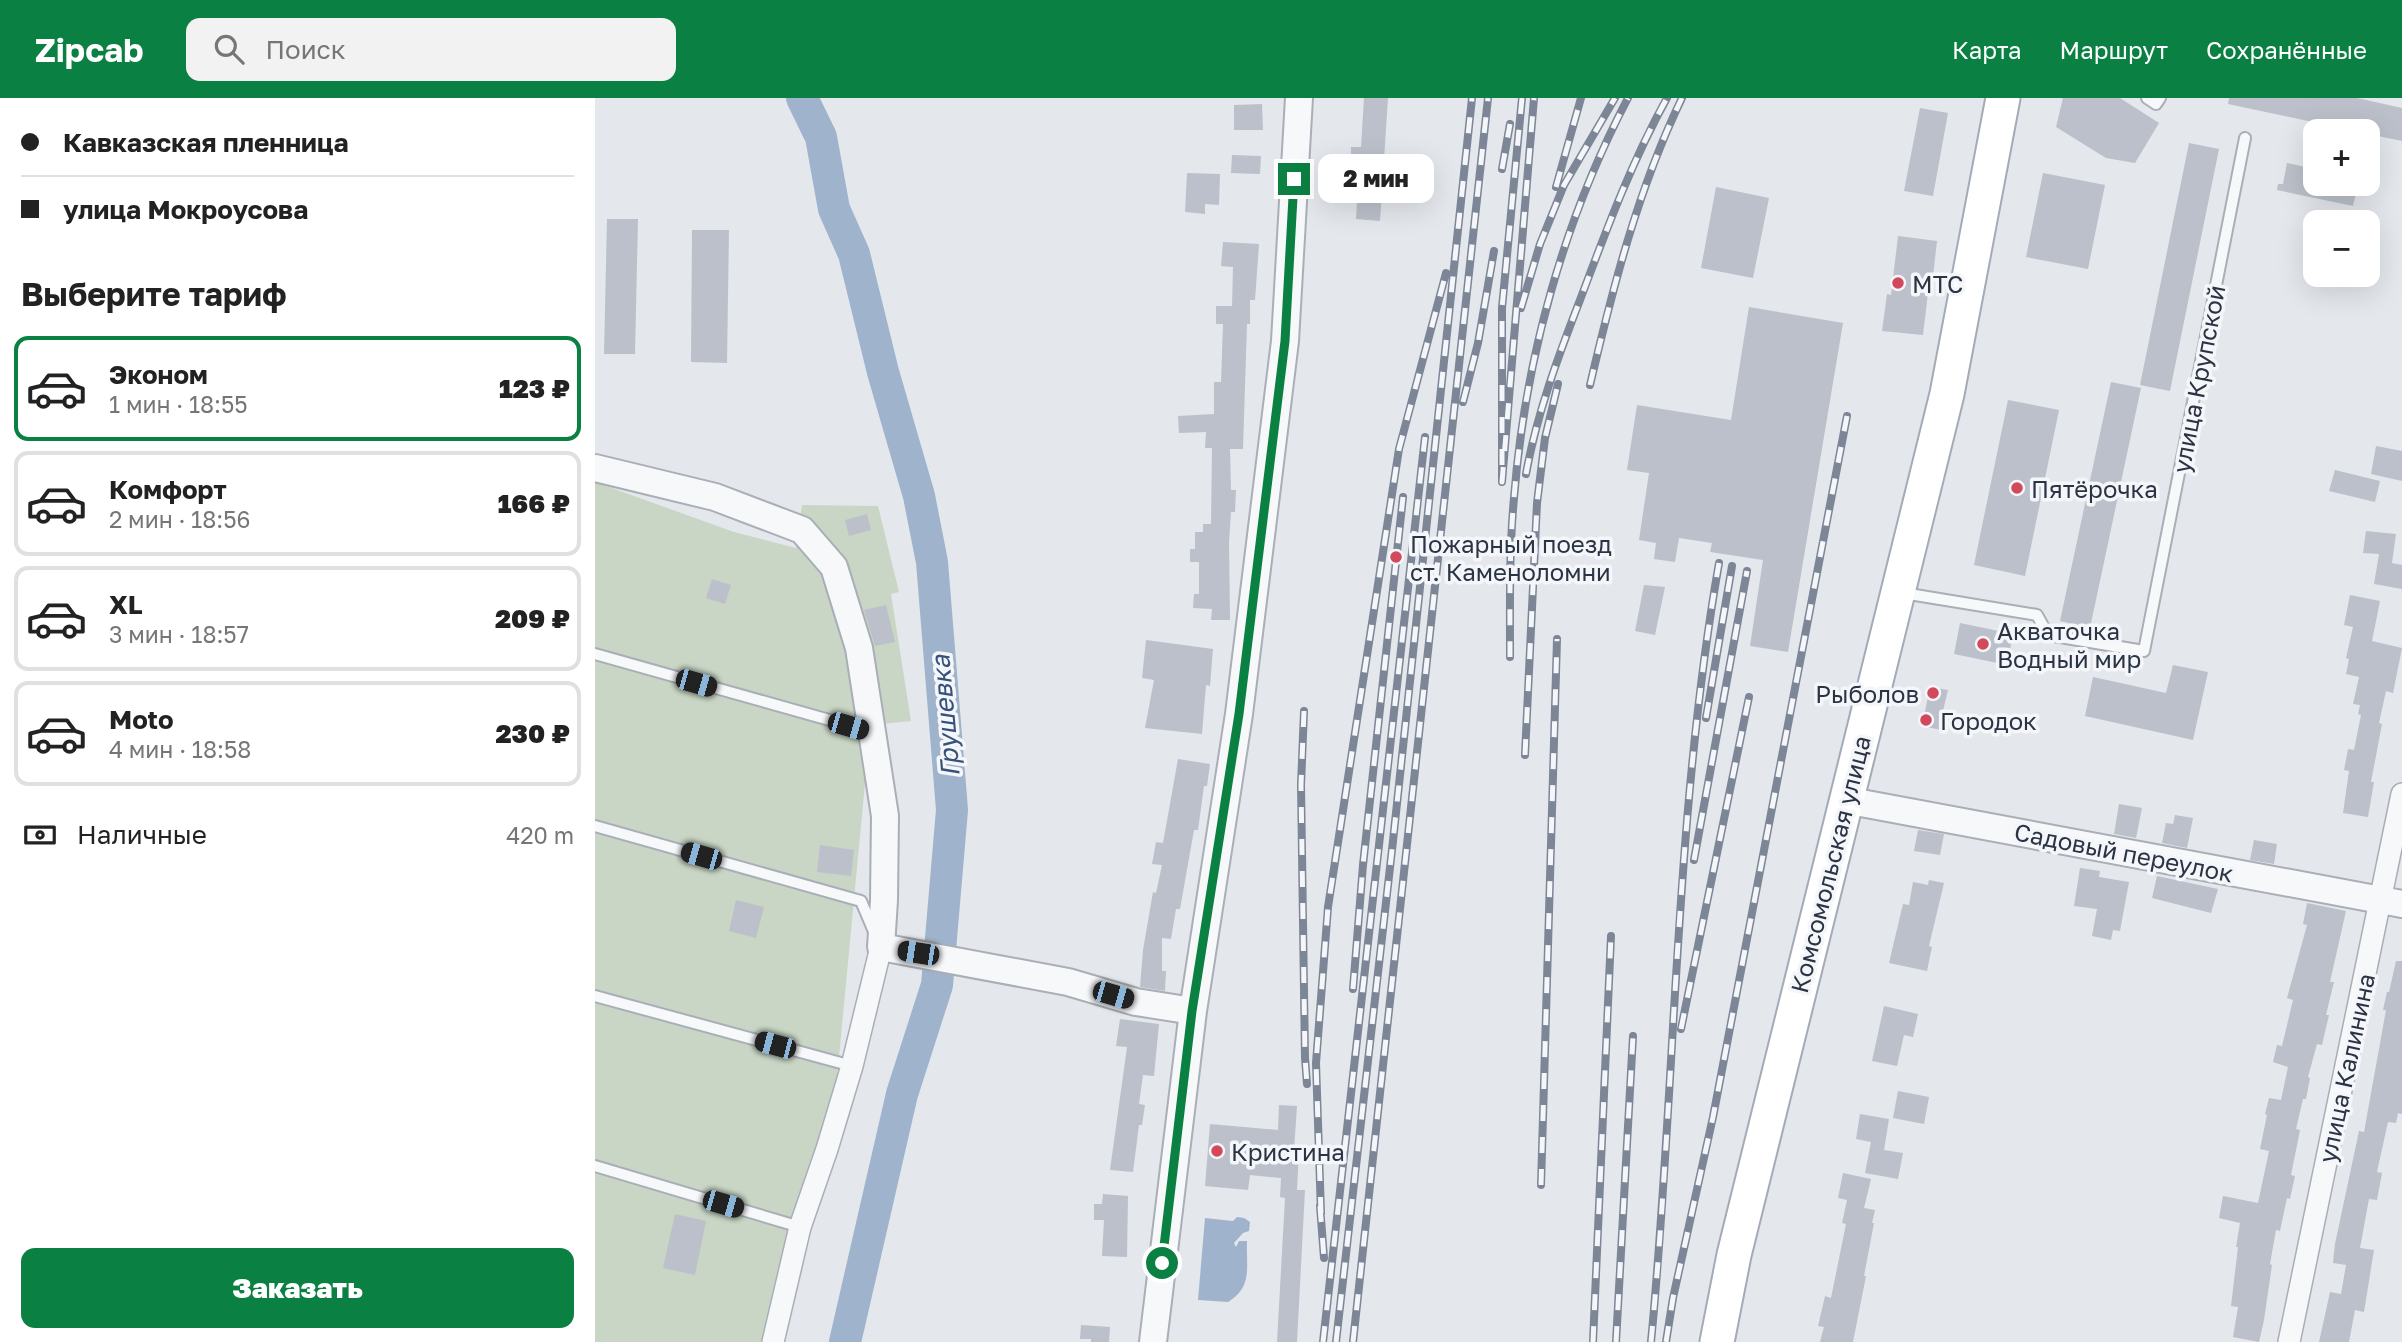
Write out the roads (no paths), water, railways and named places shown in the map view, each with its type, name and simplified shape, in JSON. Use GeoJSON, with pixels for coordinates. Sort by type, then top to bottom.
{"type":"FeatureCollection","features":[{"type":"Feature","properties":{"kind":"main road","name":"Комсомольская улица"},"geometry":{"type":"LineString","coordinates":[[1717,1342],[1734,1255],[1947,394],[2003,98]]}},
{"type":"Feature","properties":{"kind":"street"},"geometry":{"type":"LineString","coordinates":[[1153,1342],[1192,1011],[1239,714],[1285,341],[1299,98]]}},
{"type":"Feature","properties":{"kind":"street"},"geometry":{"type":"LineString","coordinates":[[595,468],[715,497],[802,530],[834,567],[859,648],[885,816],[881,947],[852,1066],[800,1227],[773,1342]]}},
{"type":"Feature","properties":{"kind":"street","name":"улица Калинина"},"geometry":{"type":"LineString","coordinates":[[2289,1342],[2391,902],[2402,794]]}},
{"type":"Feature","properties":{"kind":"street","name":"Садовый переулок"},"geometry":{"type":"LineString","coordinates":[[1845,800],[2391,902]]}},
{"type":"Feature","properties":{"kind":"street"},"geometry":{"type":"LineString","coordinates":[[881,947],[1068,982],[1136,1002],[1192,1011]]}},
{"type":"Feature","properties":{"kind":"lane"},"geometry":{"type":"LineString","coordinates":[[2147,98],[2156,104],[2160,98]]}},
{"type":"Feature","properties":{"kind":"lane","name":"улица Крупской"},"geometry":{"type":"LineString","coordinates":[[1897,592],[2037,615],[2048,635],[2144,651],[2245,138]]}},
{"type":"Feature","properties":{"kind":"lane"},"geometry":{"type":"LineString","coordinates":[[595,654],[873,733]]}},
{"type":"Feature","properties":{"kind":"lane"},"geometry":{"type":"LineString","coordinates":[[595,826],[861,901],[881,947]]}},
{"type":"Feature","properties":{"kind":"lane"},"geometry":{"type":"LineString","coordinates":[[595,996],[852,1066]]}},
{"type":"Feature","properties":{"kind":"lane"},"geometry":{"type":"LineString","coordinates":[[595,1166],[800,1227]]}},
{"type":"Feature","properties":{"kind":"water"},"geometry":{"type":"Polygon","coordinates":[[[1237,1217],[1250,1222],[1249,1231],[1243,1233],[1234,1243],[1236,1247],[1239,1241],[1247,1241],[1245,1283],[1228,1302],[1198,1300],[1205,1218],[1233,1221],[1237,1217]]]}},
{"type":"Feature","properties":{"kind":"waterway","name":"Грушевка"},"geometry":{"type":"LineString","coordinates":[[802,98],[821,137],[834,209],[854,254],[883,372],[919,496],[932,562],[952,810],[937,985],[902,1094],[845,1342]]}},
{"type":"Feature","properties":{"kind":"railway"},"geometry":{"type":"LineString","coordinates":[[1336,1342],[1393,841],[1472,98]]}},
{"type":"Feature","properties":{"kind":"railway"},"geometry":{"type":"LineString","coordinates":[[1353,1342],[1488,98]]}},
{"type":"Feature","properties":{"kind":"railway"},"geometry":{"type":"LineString","coordinates":[[1522,98],[1502,308],[1502,482],[1534,98]]}},
{"type":"Feature","properties":{"kind":"railway"},"geometry":{"type":"LineString","coordinates":[[1556,187],[1581,98]]}},
{"type":"Feature","properties":{"kind":"railway"},"geometry":{"type":"LineString","coordinates":[[1521,308],[1540,244],[1564,185],[1615,98]]}},
{"type":"Feature","properties":{"kind":"railway"},"geometry":{"type":"LineString","coordinates":[[1510,657],[1514,498],[1527,394],[1551,292],[1566,242],[1584,193],[1628,98]]}},
{"type":"Feature","properties":{"kind":"railway"},"geometry":{"type":"LineString","coordinates":[[1526,474],[1542,407],[1572,321],[1620,198],[1667,98]]}},
{"type":"Feature","properties":{"kind":"railway"},"geometry":{"type":"LineString","coordinates":[[1590,385],[1618,275],[1640,203],[1652,167],[1682,98]]}},
{"type":"Feature","properties":{"kind":"railway"},"geometry":{"type":"LineString","coordinates":[[1502,169],[1510,124]]}},
{"type":"Feature","properties":{"kind":"railway"},"geometry":{"type":"LineString","coordinates":[[1463,402],[1478,343],[1494,251]]}},
{"type":"Feature","properties":{"kind":"railway"},"geometry":{"type":"LineString","coordinates":[[1321,1213],[1316,1063],[1328,907],[1399,449],[1446,273]]}},
{"type":"Feature","properties":{"kind":"railway"},"geometry":{"type":"LineString","coordinates":[[1525,755],[1537,503],[1545,438],[1558,384]]}},
{"type":"Feature","properties":{"kind":"railway"},"geometry":{"type":"LineString","coordinates":[[1666,1342],[1673,1298],[1713,1117],[1847,416]]}},
{"type":"Feature","properties":{"kind":"railway"},"geometry":{"type":"LineString","coordinates":[[1323,1342],[1425,437]]}},
{"type":"Feature","properties":{"kind":"railway"},"geometry":{"type":"LineString","coordinates":[[1353,989],[1363,865],[1403,497]]}},
{"type":"Feature","properties":{"kind":"railway"},"geometry":{"type":"LineString","coordinates":[[1651,1342],[1684,854],[1704,660],[1719,563]]}},
{"type":"Feature","properties":{"kind":"railway"},"geometry":{"type":"LineString","coordinates":[[1706,718],[1732,566]]}},
{"type":"Feature","properties":{"kind":"railway"},"geometry":{"type":"LineString","coordinates":[[1694,860],[1747,571]]}},
{"type":"Feature","properties":{"kind":"railway"},"geometry":{"type":"LineString","coordinates":[[1541,1185],[1557,639]]}},
{"type":"Feature","properties":{"kind":"railway"},"geometry":{"type":"LineString","coordinates":[[1681,1029],[1749,697]]}},
{"type":"Feature","properties":{"kind":"railway"},"geometry":{"type":"LineString","coordinates":[[1304,711],[1301,785],[1307,1084]]}},
{"type":"Feature","properties":{"kind":"railway"},"geometry":{"type":"LineString","coordinates":[[1593,1342],[1611,936]]}},
{"type":"Feature","properties":{"kind":"railway"},"geometry":{"type":"LineString","coordinates":[[1616,1342],[1633,1036]]}},
{"type":"Feature","properties":{"kind":"railway"},"geometry":{"type":"LineString","coordinates":[[1320,1206],[1324,1258]]}},
{"type":"Feature","properties":{"kind":"place","name":"МТС"},"geometry":{"type":"Point","coordinates":[1898,283]}},
{"type":"Feature","properties":{"kind":"place","name":"Пятёрочка"},"geometry":{"type":"Point","coordinates":[2017,488]}},
{"type":"Feature","properties":{"kind":"place","name":"Пожарный поезд ст. Каменоломни"},"geometry":{"type":"Point","coordinates":[1396,557]}},
{"type":"Feature","properties":{"kind":"place","name":"Акваточка Водный мир"},"geometry":{"type":"Point","coordinates":[1983,644]}},
{"type":"Feature","properties":{"kind":"place","name":"Рыболов"},"geometry":{"type":"Point","coordinates":[1933,693]}},
{"type":"Feature","properties":{"kind":"place","name":"Городок"},"geometry":{"type":"Point","coordinates":[1926,720]}},
{"type":"Feature","properties":{"kind":"place","name":"Кристина"},"geometry":{"type":"Point","coordinates":[1217,1151]}}]}
